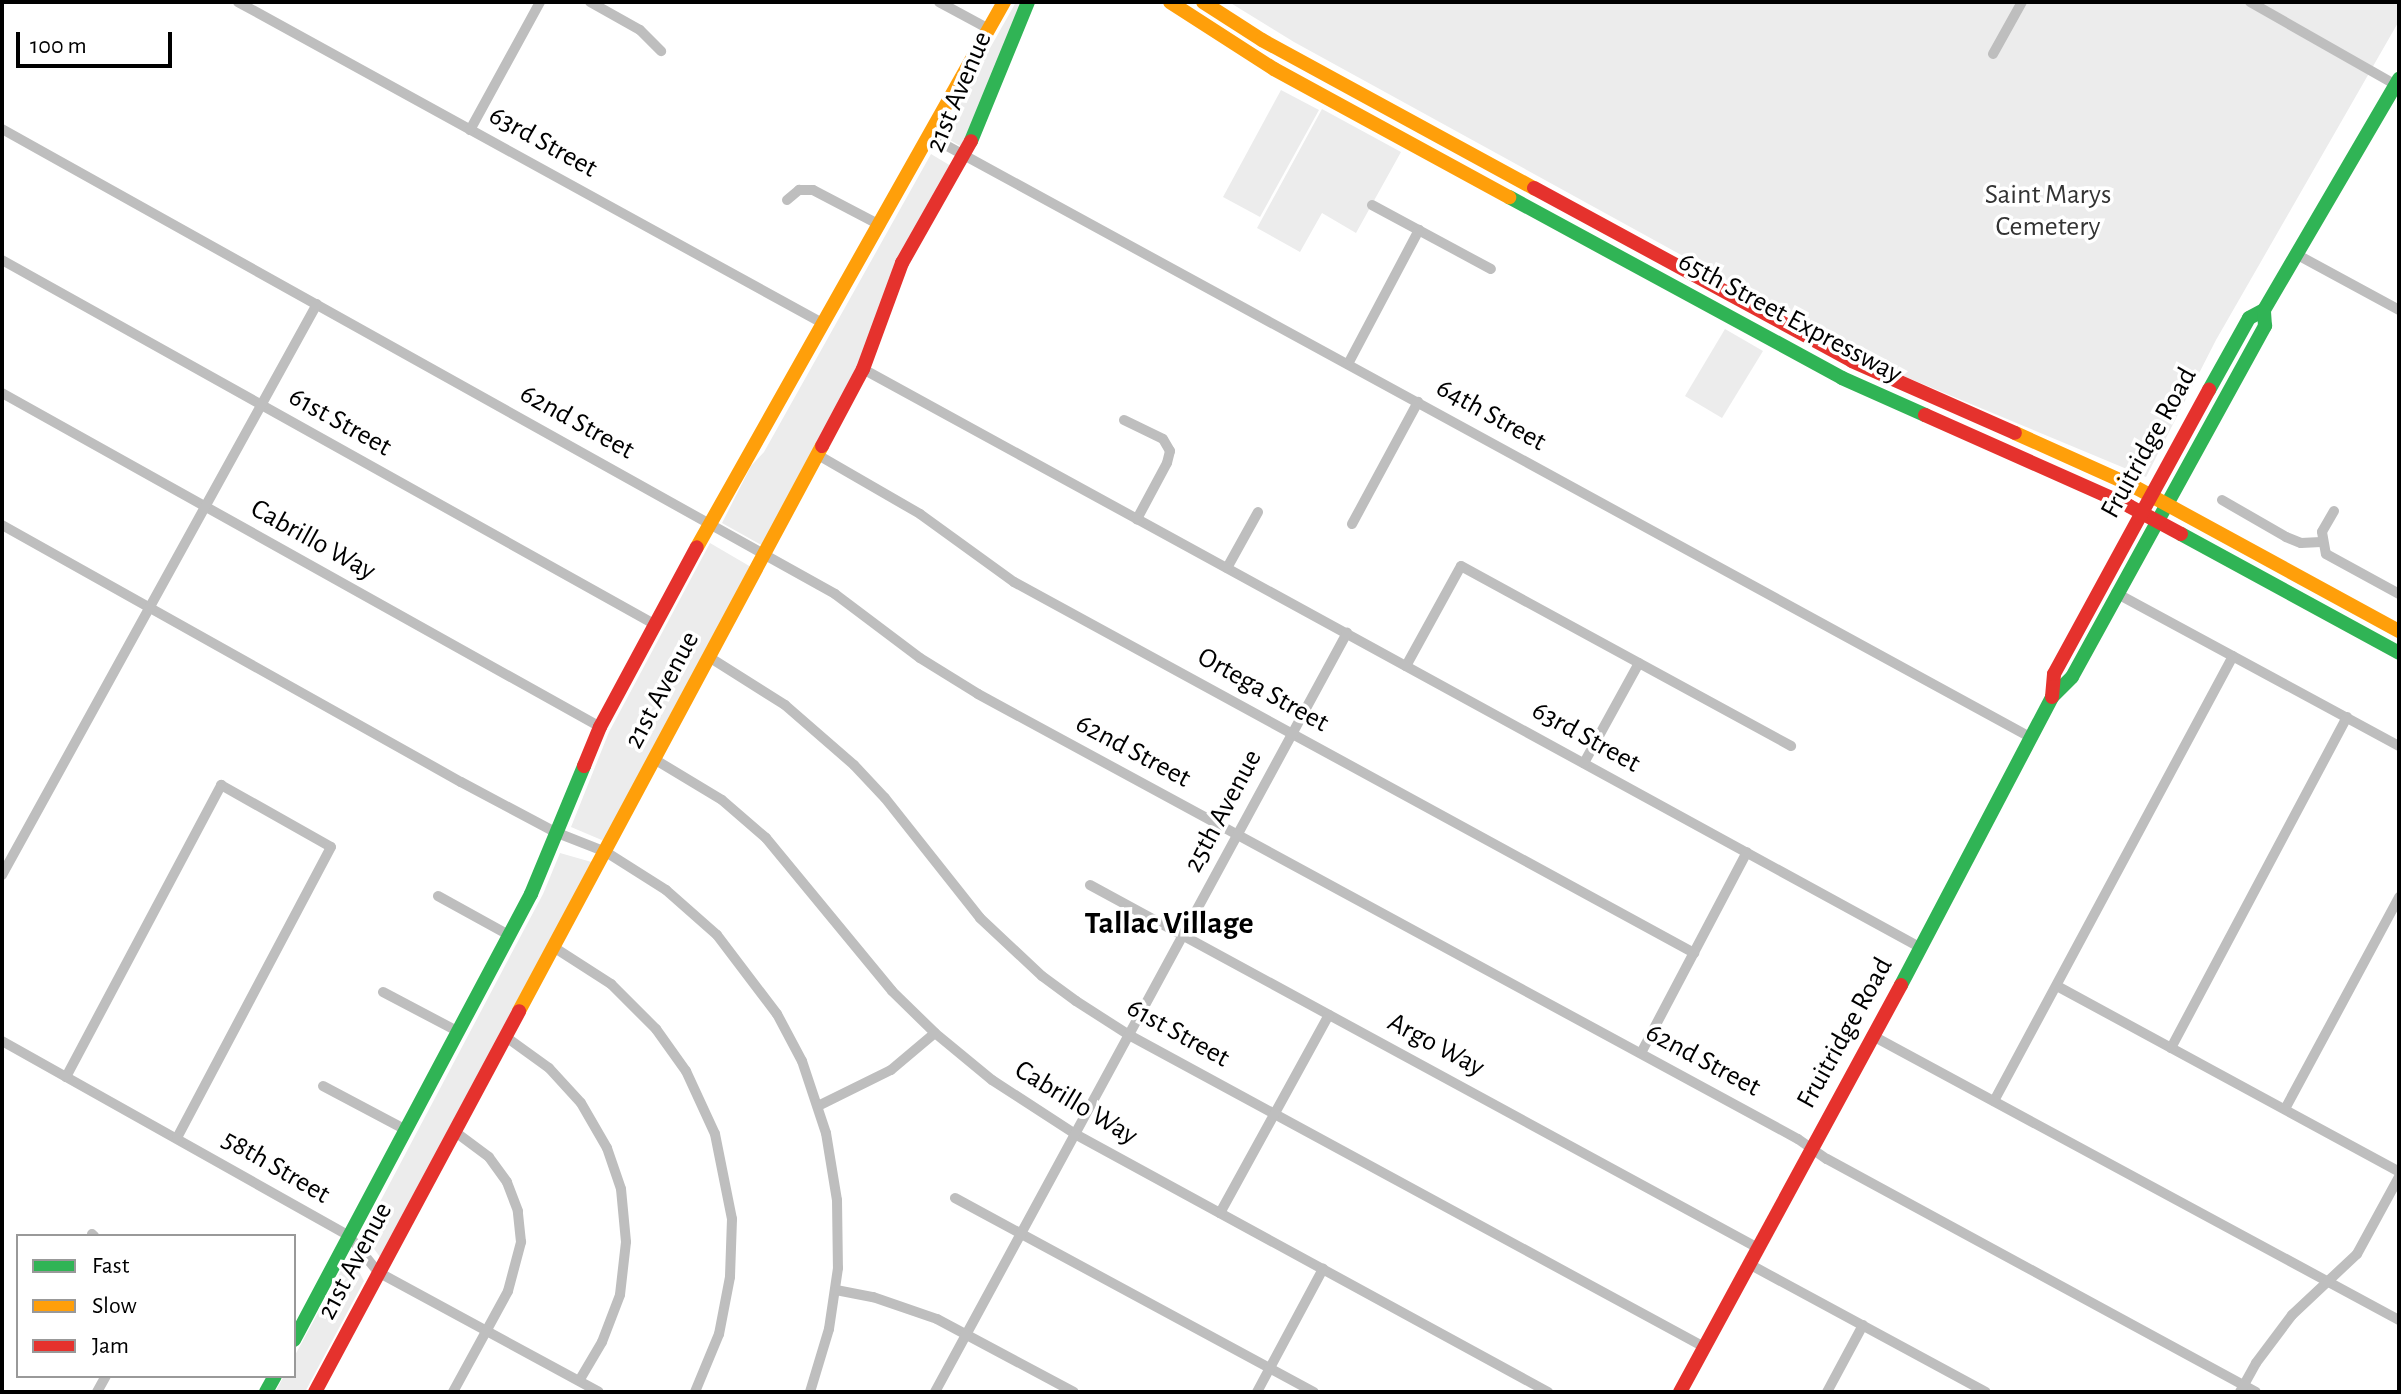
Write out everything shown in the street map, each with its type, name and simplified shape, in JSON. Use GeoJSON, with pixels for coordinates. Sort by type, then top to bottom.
{"type":"FeatureCollection","features":[{"type":"Feature","properties":{"kind":"main road","name":"21st Avenue"},"geometry":{"type":"LineString","coordinates":[[296,1336],[531,894],[600,727],[654,624],[1004,2]]}},
{"type":"Feature","properties":{"kind":"main road","name":"21st Avenue"},"geometry":{"type":"LineString","coordinates":[[315,1392],[863,369],[902,263],[964,155],[1028,2]]}},
{"type":"Feature","properties":{"kind":"main road","name":"65th Street Expressway"},"geometry":{"type":"LineString","coordinates":[[1170,2],[1274,69],[1842,378],[2140,512],[2399,653]]}},
{"type":"Feature","properties":{"kind":"main road","name":"65th Street Expressway"},"geometry":{"type":"LineString","coordinates":[[1203,2],[1276,48],[1852,361],[2149,495],[2399,631]]}},
{"type":"Feature","properties":{"kind":"main road","name":"Fruitridge Road"},"geometry":{"type":"LineString","coordinates":[[2052,697],[2054,674],[2149,495],[2249,318],[2264,310],[2338,189],[2398,82]]}},
{"type":"Feature","properties":{"kind":"main road","name":"Fruitridge Road"},"geometry":{"type":"LineString","coordinates":[[1680,1392],[1921,948],[2030,737],[2052,697],[2072,677],[2265,326],[2264,310]]}},
{"type":"Feature","properties":{"kind":"street"},"geometry":{"type":"LineString","coordinates":[[470,130],[540,2]]}},
{"type":"Feature","properties":{"kind":"street"},"geometry":{"type":"LineString","coordinates":[[590,2],[640,30],[661,51]]}},
{"type":"Feature","properties":{"kind":"street"},"geometry":{"type":"LineString","coordinates":[[939,2],[989,29]]}},
{"type":"Feature","properties":{"kind":"street"},"geometry":{"type":"LineString","coordinates":[[1993,54],[2022,2]]}},
{"type":"Feature","properties":{"kind":"street"},"geometry":{"type":"LineString","coordinates":[[2250,2],[2398,82]]}},
{"type":"Feature","properties":{"kind":"street","name":"63rd Street"},"geometry":{"type":"LineString","coordinates":[[242,3],[824,324]]}},
{"type":"Feature","properties":{"kind":"street","name":"62nd Street"},"geometry":{"type":"LineString","coordinates":[[2,129],[835,594],[950,678],[1641,1053],[2242,1389],[2256,1392]]}},
{"type":"Feature","properties":{"kind":"street","name":"64th Street"},"geometry":{"type":"LineString","coordinates":[[929,136],[2030,737]]}},
{"type":"Feature","properties":{"kind":"street"},"geometry":{"type":"LineString","coordinates":[[787,200],[799,190],[813,190],[880,225]]}},
{"type":"Feature","properties":{"kind":"street"},"geometry":{"type":"LineString","coordinates":[[1372,205],[1491,269]]}},
{"type":"Feature","properties":{"kind":"street"},"geometry":{"type":"LineString","coordinates":[[1348,364],[1419,230]]}},
{"type":"Feature","properties":{"kind":"street"},"geometry":{"type":"LineString","coordinates":[[2296,254],[2399,310]]}},
{"type":"Feature","properties":{"kind":"street","name":"61st Street"},"geometry":{"type":"LineString","coordinates":[[2,260],[654,624]]}},
{"type":"Feature","properties":{"kind":"street"},"geometry":{"type":"LineString","coordinates":[[2,875],[147,606],[317,304]]}},
{"type":"Feature","properties":{"kind":"street","name":"63rd Street"},"geometry":{"type":"LineString","coordinates":[[863,369],[1921,948]]}},
{"type":"Feature","properties":{"kind":"street","name":"Cabrillo Way"},"geometry":{"type":"LineString","coordinates":[[2,393],[600,727]]}},
{"type":"Feature","properties":{"kind":"street"},"geometry":{"type":"LineString","coordinates":[[1352,524],[1418,402]]}},
{"type":"Feature","properties":{"kind":"street"},"geometry":{"type":"LineString","coordinates":[[1124,420],[1163,439],[1170,451],[1137,519]]}},
{"type":"Feature","properties":{"kind":"street","name":"Ortega Street"},"geometry":{"type":"LineString","coordinates":[[818,455],[920,514],[1014,582],[1694,953]]}},
{"type":"Feature","properties":{"kind":"street"},"geometry":{"type":"LineString","coordinates":[[2222,500],[2286,537],[2301,543],[2321,542]]}},
{"type":"Feature","properties":{"kind":"street"},"geometry":{"type":"LineString","coordinates":[[2334,511],[2322,532],[2321,542],[2326,554],[2399,594]]}},
{"type":"Feature","properties":{"kind":"street"},"geometry":{"type":"LineString","coordinates":[[1227,568],[1258,512]]}},
{"type":"Feature","properties":{"kind":"street"},"geometry":{"type":"LineString","coordinates":[[2,525],[555,832],[606,852],[666,890],[738,958],[784,1027],[818,1106],[837,1200],[836,1290],[829,1329],[810,1392]]}},
{"type":"Feature","properties":{"kind":"street"},"geometry":{"type":"LineString","coordinates":[[1406,666],[1461,566],[1791,746]]}},
{"type":"Feature","properties":{"kind":"street"},"geometry":{"type":"LineString","coordinates":[[2116,593],[2399,746]]}},
{"type":"Feature","properties":{"kind":"street","name":"25th Avenue"},"geometry":{"type":"LineString","coordinates":[[935,1392],[1347,633]]}},
{"type":"Feature","properties":{"kind":"street"},"geometry":{"type":"LineString","coordinates":[[1994,1101],[2233,656]]}},
{"type":"Feature","properties":{"kind":"street","name":"61st Street"},"geometry":{"type":"LineString","coordinates":[[709,657],[748,679],[820,734],[885,798],[952,886],[1010,948],[1076,1001],[1129,1035],[1704,1347]]}},
{"type":"Feature","properties":{"kind":"street"},"geometry":{"type":"LineString","coordinates":[[1584,763],[1639,663]]}},
{"type":"Feature","properties":{"kind":"street"},"geometry":{"type":"LineString","coordinates":[[2171,1048],[2347,717]]}},
{"type":"Feature","properties":{"kind":"street","name":"Cabrillo Way"},"geometry":{"type":"LineString","coordinates":[[654,759],[722,800],[766,838],[799,875],[865,962],[935,1033],[992,1080],[1075,1134],[1548,1392]]}},
{"type":"Feature","properties":{"kind":"street"},"geometry":{"type":"LineString","coordinates":[[66,1077],[221,785],[331,847],[177,1138]]}},
{"type":"Feature","properties":{"kind":"street"},"geometry":{"type":"LineString","coordinates":[[1641,1053],[1747,852]]}},
{"type":"Feature","properties":{"kind":"street","name":"Argo Way"},"geometry":{"type":"LineString","coordinates":[[1090,885],[1758,1248]]}},
{"type":"Feature","properties":{"kind":"street"},"geometry":{"type":"LineString","coordinates":[[438,896],[509,935]]}},
{"type":"Feature","properties":{"kind":"street"},"geometry":{"type":"LineString","coordinates":[[2285,1109],[2399,897]]}},
{"type":"Feature","properties":{"kind":"street"},"geometry":{"type":"LineString","coordinates":[[555,948],[611,984],[656,1029],[686,1071],[715,1134],[732,1219],[730,1277],[719,1334],[695,1392]]}},
{"type":"Feature","properties":{"kind":"street"},"geometry":{"type":"LineString","coordinates":[[2057,986],[2399,1174],[2357,1254],[2274,1336],[2242,1389]]}},
{"type":"Feature","properties":{"kind":"street"},"geometry":{"type":"LineString","coordinates":[[383,992],[457,1031]]}},
{"type":"Feature","properties":{"kind":"street"},"geometry":{"type":"LineString","coordinates":[[1220,1213],[1329,1015]]}},
{"type":"Feature","properties":{"kind":"street"},"geometry":{"type":"LineString","coordinates":[[818,1106],[891,1070],[935,1033]]}},
{"type":"Feature","properties":{"kind":"street"},"geometry":{"type":"LineString","coordinates":[[1873,1036],[2399,1320]]}},
{"type":"Feature","properties":{"kind":"street"},"geometry":{"type":"LineString","coordinates":[[506,1037],[549,1068],[581,1103],[607,1148],[621,1189],[626,1242],[620,1295],[602,1342],[579,1381]]}},
{"type":"Feature","properties":{"kind":"street","name":"58th Street"},"geometry":{"type":"LineString","coordinates":[[2,1041],[349,1236],[378,1272],[599,1392]]}},
{"type":"Feature","properties":{"kind":"street"},"geometry":{"type":"LineString","coordinates":[[323,1086],[406,1130]]}},
{"type":"Feature","properties":{"kind":"street"},"geometry":{"type":"LineString","coordinates":[[453,1392],[515,1276],[520,1225],[514,1197],[498,1168],[476,1144],[454,1131]]}},
{"type":"Feature","properties":{"kind":"street"},"geometry":{"type":"LineString","coordinates":[[955,1198],[1314,1392]]}},
{"type":"Feature","properties":{"kind":"street"},"geometry":{"type":"LineString","coordinates":[[1749,1264],[1863,1325],[1967,1388],[1986,1392]]}},
{"type":"Feature","properties":{"kind":"street"},"geometry":{"type":"LineString","coordinates":[[1257,1392],[1323,1269]]}},
{"type":"Feature","properties":{"kind":"street"},"geometry":{"type":"LineString","coordinates":[[836,1290],[906,1306],[967,1333],[1074,1392]]}},
{"type":"Feature","properties":{"kind":"street"},"geometry":{"type":"LineString","coordinates":[[1827,1392],[1863,1325]]}},
{"type":"Feature","properties":{"kind":"green space"},"geometry":{"type":"Polygon","coordinates":[[[1016,2],[1022,2],[962,147],[941,135],[1016,2]]]}},
{"type":"Feature","properties":{"kind":"green space","name":"Saint Marys Cemetery"},"geometry":{"type":"Polygon","coordinates":[[[1229,2],[2399,2],[2399,21],[2216,340],[2146,477],[1894,372],[1294,42],[1229,2]]]}},
{"type":"Feature","properties":{"kind":"green space"},"geometry":{"type":"Polygon","coordinates":[[[1281,90],[1319,110],[1260,217],[1223,197],[1281,90]]]}},
{"type":"Feature","properties":{"kind":"green space"},"geometry":{"type":"Polygon","coordinates":[[[1322,109],[1401,152],[1356,233],[1322,213],[1300,252],[1257,228],[1322,109]]]}},
{"type":"Feature","properties":{"kind":"green space"},"geometry":{"type":"Polygon","coordinates":[[[931,154],[951,166],[859,367],[765,547],[722,523],[751,466],[764,452],[931,154]]]}},
{"type":"Feature","properties":{"kind":"green space"},"geometry":{"type":"Polygon","coordinates":[[[1725,329],[1763,351],[1722,418],[1685,396],[1725,329]]]}},
{"type":"Feature","properties":{"kind":"green space"},"geometry":{"type":"Polygon","coordinates":[[[710,543],[751,567],[604,841],[571,827],[609,732],[710,543]]]}},
{"type":"Feature","properties":{"kind":"green space"},"geometry":{"type":"Polygon","coordinates":[[[560,853],[595,863],[380,1257],[363,1234],[543,894],[560,853]]]}},
{"type":"Feature","properties":{"kind":"green space"},"geometry":{"type":"Polygon","coordinates":[[[350,1254],[364,1281],[305,1392],[275,1392],[283,1378],[296,1378],[296,1353],[350,1254]]]}},
{"type":"Feature","properties":{"kind":"traffic: fast"},"geometry":{"type":"LineString","coordinates":[[971,141],[1028,2]]}},
{"type":"Feature","properties":{"kind":"traffic: fast"},"geometry":{"type":"LineString","coordinates":[[2209,390],[2249,318],[2264,310],[2399,79]]}},
{"type":"Feature","properties":{"kind":"traffic: fast"},"geometry":{"type":"LineString","coordinates":[[1509,197],[1842,378],[1925,415]]}},
{"type":"Feature","properties":{"kind":"traffic: fast"},"geometry":{"type":"LineString","coordinates":[[1901,985],[2052,697],[2072,677],[2265,326],[2264,310]]}},
{"type":"Feature","properties":{"kind":"traffic: fast"},"geometry":{"type":"LineString","coordinates":[[2181,534],[2399,653]]}},
{"type":"Feature","properties":{"kind":"traffic: fast"},"geometry":{"type":"LineString","coordinates":[[296,1336],[531,894],[584,766]]}},
{"type":"Feature","properties":{"kind":"traffic: fast"},"geometry":{"type":"LineString","coordinates":[[266,1392],[274,1378]]}},
{"type":"Feature","properties":{"kind":"traffic: slow"},"geometry":{"type":"LineString","coordinates":[[697,547],[1004,2]]}},
{"type":"Feature","properties":{"kind":"traffic: slow"},"geometry":{"type":"LineString","coordinates":[[1170,2],[1274,69],[1509,197]]}},
{"type":"Feature","properties":{"kind":"traffic: slow"},"geometry":{"type":"LineString","coordinates":[[1203,2],[1262,40],[1534,188]]}},
{"type":"Feature","properties":{"kind":"traffic: slow"},"geometry":{"type":"LineString","coordinates":[[2015,433],[2133,486],[2399,631]]}},
{"type":"Feature","properties":{"kind":"traffic: slow"},"geometry":{"type":"LineString","coordinates":[[519,1011],[822,446]]}},
{"type":"Feature","properties":{"kind":"traffic: jam"},"geometry":{"type":"LineString","coordinates":[[822,446],[863,369],[902,263],[971,141]]}},
{"type":"Feature","properties":{"kind":"traffic: jam"},"geometry":{"type":"LineString","coordinates":[[1534,188],[1852,361],[2015,433]]}},
{"type":"Feature","properties":{"kind":"traffic: jam"},"geometry":{"type":"LineString","coordinates":[[2052,697],[2054,674],[2209,390]]}},
{"type":"Feature","properties":{"kind":"traffic: jam"},"geometry":{"type":"LineString","coordinates":[[1925,415],[2129,506],[2181,534]]}},
{"type":"Feature","properties":{"kind":"traffic: jam"},"geometry":{"type":"LineString","coordinates":[[584,766],[600,727],[697,547]]}},
{"type":"Feature","properties":{"kind":"traffic: jam"},"geometry":{"type":"LineString","coordinates":[[1680,1392],[1901,985]]}},
{"type":"Feature","properties":{"kind":"traffic: jam"},"geometry":{"type":"LineString","coordinates":[[315,1392],[519,1011]]}},
{"type":"Feature","properties":{"kind":"district","name":"Tallac Village"},"geometry":{"type":"Point","coordinates":[1169,923]}}]}
